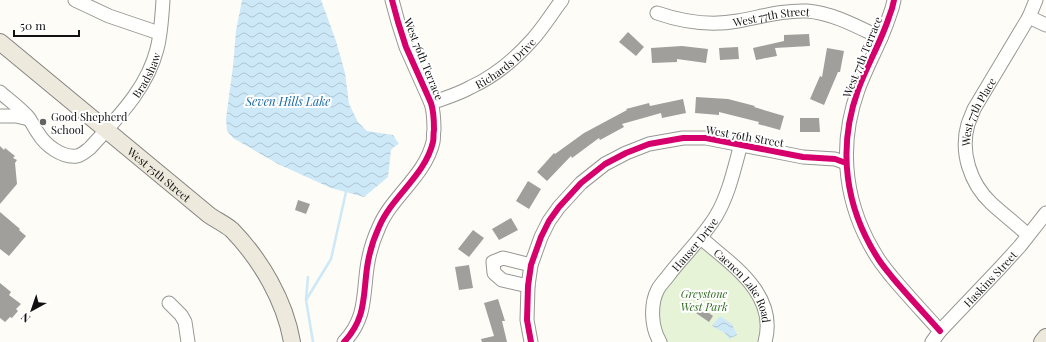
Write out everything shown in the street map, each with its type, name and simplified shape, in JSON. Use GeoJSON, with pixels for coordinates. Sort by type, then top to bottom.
{"type":"FeatureCollection","features":[{"type":"Feature","properties":{"kind":"main road","name":"West 75th Street"},"geometry":{"type":"LineString","coordinates":[[0,42],[209,215],[230,229],[246,246],[265,273],[285,314],[292,342]]}},
{"type":"Feature","properties":{"kind":"main road","name":"West 75th Street"},"geometry":{"type":"LineString","coordinates":[[209,215],[223,237],[242,258],[264,291],[282,342]]}},
{"type":"Feature","properties":{"kind":"main road"},"geometry":{"type":"LineString","coordinates":[[1042,342],[1046,337]]}},
{"type":"Feature","properties":{"kind":"street"},"geometry":{"type":"LineString","coordinates":[[75,0],[109,16],[160,33],[163,0]]}},
{"type":"Feature","properties":{"kind":"street","name":"West 76th Terrace"},"geometry":{"type":"LineString","coordinates":[[344,342],[351,335],[362,313],[369,254],[380,225],[388,210],[426,161],[433,142],[434,121],[431,103],[406,47],[392,0]]}},
{"type":"Feature","properties":{"kind":"street","name":"Richards Drive"},"geometry":{"type":"LineString","coordinates":[[431,103],[472,87],[498,72],[517,56],[533,39],[562,0]]}},
{"type":"Feature","properties":{"kind":"street","name":"West 77th Terrace"},"geometry":{"type":"LineString","coordinates":[[894,0],[881,38],[864,75],[852,108],[846,147],[846,164],[849,188],[856,214],[865,236],[880,261],[903,290],[940,331]]}},
{"type":"Feature","properties":{"kind":"street","name":"West 77th Place"},"geometry":{"type":"LineString","coordinates":[[1028,235],[990,202],[979,189],[973,179],[968,164],[966,139],[968,124],[974,109],[1029,17],[1036,0]]}},
{"type":"Feature","properties":{"kind":"street","name":"West 77th Street"},"geometry":{"type":"LineString","coordinates":[[657,13],[683,20],[704,23],[722,23],[779,12],[807,11],[841,19],[881,38]]}},
{"type":"Feature","properties":{"kind":"street"},"geometry":{"type":"LineString","coordinates":[[1029,17],[1046,25]]}},
{"type":"Feature","properties":{"kind":"street","name":"Bradshaw"},"geometry":{"type":"LineString","coordinates":[[0,92],[21,109],[38,134],[56,151],[76,156],[82,154],[90,148],[106,130],[140,88],[155,56],[160,33]]}},
{"type":"Feature","properties":{"kind":"street"},"geometry":{"type":"LineString","coordinates":[[0,116],[16,116],[29,119]]}},
{"type":"Feature","properties":{"kind":"street","name":"West 76th Street"},"geometry":{"type":"LineString","coordinates":[[532,342],[527,320],[528,286],[531,265],[541,237],[549,221],[559,207],[581,183],[605,164],[648,144],[683,138],[706,138],[802,157],[834,159],[846,164]]}},
{"type":"Feature","properties":{"kind":"street","name":"Hauser Drive"},"geometry":{"type":"LineString","coordinates":[[660,342],[653,320],[653,305],[655,296],[659,288],[676,266],[701,238],[723,204],[730,187],[741,144]]}},
{"type":"Feature","properties":{"kind":"street","name":"Haskins Street"},"geometry":{"type":"LineString","coordinates":[[932,342],[940,331],[999,269],[1046,213]]}},
{"type":"Feature","properties":{"kind":"street","name":"Caenen Lake Road"},"geometry":{"type":"LineString","coordinates":[[701,238],[747,279],[760,296],[765,309],[767,323],[765,342]]}},
{"type":"Feature","properties":{"kind":"street"},"geometry":{"type":"LineString","coordinates":[[528,286],[502,280],[494,273],[493,262],[503,258],[531,265]]}},
{"type":"Feature","properties":{"kind":"street"},"geometry":{"type":"LineString","coordinates":[[169,303],[181,315],[185,322],[188,342]]}},
{"type":"Feature","properties":{"kind":"green space","name":"Greystone West Park"},"geometry":{"type":"Polygon","coordinates":[[[701,238],[759,296],[765,342],[660,342],[653,305],[701,238]]]}},
{"type":"Feature","properties":{"kind":"water","name":"Seven Hills Lake"},"geometry":{"type":"Polygon","coordinates":[[[242,0],[321,0],[336,41],[345,73],[349,104],[358,122],[367,131],[393,135],[399,144],[391,150],[388,177],[364,197],[331,188],[278,164],[233,138],[227,131],[226,119],[236,31],[242,0]]]}},
{"type":"Feature","properties":{"kind":"water"},"geometry":{"type":"Polygon","coordinates":[[[720,316],[732,324],[737,335],[729,339],[725,333],[712,326],[720,316]]]}},
{"type":"Feature","properties":{"kind":"building"},"geometry":{"type":"Polygon","coordinates":[[[628,32],[644,47],[636,56],[619,42],[628,32]]]}},
{"type":"Feature","properties":{"kind":"building"},"geometry":{"type":"Polygon","coordinates":[[[809,34],[810,46],[775,48],[777,56],[756,60],[753,48],[784,41],[784,35],[809,34]]]}},
{"type":"Feature","properties":{"kind":"building"},"geometry":{"type":"Polygon","coordinates":[[[682,46],[708,49],[706,63],[677,59],[677,62],[652,63],[651,48],[682,46]]]}},
{"type":"Feature","properties":{"kind":"building"},"geometry":{"type":"Polygon","coordinates":[[[738,47],[739,59],[720,60],[719,48],[738,47]]]}},
{"type":"Feature","properties":{"kind":"building"},"geometry":{"type":"Polygon","coordinates":[[[827,48],[844,51],[840,72],[838,72],[824,105],[810,99],[820,76],[822,77],[827,48]]]}},
{"type":"Feature","properties":{"kind":"building"},"geometry":{"type":"Polygon","coordinates":[[[696,97],[728,99],[784,116],[780,130],[758,124],[759,122],[719,112],[719,115],[695,113],[696,97]]]}},
{"type":"Feature","properties":{"kind":"building"},"geometry":{"type":"Polygon","coordinates":[[[683,99],[686,113],[662,118],[661,113],[622,124],[624,127],[600,140],[599,138],[572,158],[571,156],[547,181],[537,172],[554,153],[555,154],[584,133],[627,110],[626,109],[649,103],[650,106],[683,99]]]}},
{"type":"Feature","properties":{"kind":"building"},"geometry":{"type":"Polygon","coordinates":[[[800,118],[819,118],[820,132],[800,132],[800,118]]]}},
{"type":"Feature","properties":{"kind":"building"},"geometry":{"type":"Polygon","coordinates":[[[0,146],[15,156],[13,158],[17,160],[15,163],[17,184],[0,204],[0,146]]]}},
{"type":"Feature","properties":{"kind":"building"},"geometry":{"type":"Polygon","coordinates":[[[528,181],[541,189],[529,209],[516,201],[528,181]]]}},
{"type":"Feature","properties":{"kind":"building"},"geometry":{"type":"Polygon","coordinates":[[[298,200],[310,204],[306,214],[295,210],[298,200]]]}},
{"type":"Feature","properties":{"kind":"building"},"geometry":{"type":"Polygon","coordinates":[[[0,212],[26,236],[9,256],[0,249],[0,212]]]}},
{"type":"Feature","properties":{"kind":"building"},"geometry":{"type":"Polygon","coordinates":[[[511,218],[518,230],[499,240],[492,229],[511,218]]]}},
{"type":"Feature","properties":{"kind":"building"},"geometry":{"type":"Polygon","coordinates":[[[473,230],[484,238],[469,257],[458,249],[473,230]]]}},
{"type":"Feature","properties":{"kind":"building"},"geometry":{"type":"Polygon","coordinates":[[[469,265],[473,288],[459,290],[455,267],[469,265]]]}},
{"type":"Feature","properties":{"kind":"building"},"geometry":{"type":"Polygon","coordinates":[[[0,283],[11,292],[9,295],[21,304],[16,309],[18,311],[12,318],[10,317],[5,322],[0,318],[0,283]]]}},
{"type":"Feature","properties":{"kind":"building"},"geometry":{"type":"Polygon","coordinates":[[[498,299],[505,321],[502,321],[507,342],[482,342],[481,339],[494,336],[484,303],[498,299]]]}},
{"type":"Feature","properties":{"kind":"building"},"geometry":{"type":"Polygon","coordinates":[[[698,305],[713,316],[709,322],[693,311],[698,305]]]}},
{"type":"Feature","properties":{"kind":"waterway"},"geometry":{"type":"LineString","coordinates":[[313,342],[306,300],[331,259],[346,192]]}},
{"type":"Feature","properties":{"kind":"waterway"},"geometry":{"type":"LineString","coordinates":[[306,299],[308,277]]}},
{"type":"Feature","properties":{"kind":"cycle path"},"geometry":{"type":"LineString","coordinates":[[344,342],[356,325],[360,316],[364,298],[369,257],[379,227],[392,205],[416,176],[423,165],[429,154],[433,140],[434,119],[432,106],[406,47],[392,0]]}},
{"type":"Feature","properties":{"kind":"cycle path"},"geometry":{"type":"LineString","coordinates":[[894,0],[886,26],[858,90],[851,112],[846,156],[848,178],[858,220],[867,240],[879,260],[898,284],[940,331]]}},
{"type":"Feature","properties":{"kind":"cycle path"},"geometry":{"type":"LineString","coordinates":[[531,342],[527,320],[528,286],[531,265],[541,237],[549,221],[559,207],[581,183],[605,164],[626,153],[649,144],[683,138],[706,138],[803,157],[835,159],[846,163]]}},
{"type":"Feature","properties":{"kind":"place","name":"Good Shepherd School"},"geometry":{"type":"Point","coordinates":[43,122]}}]}
